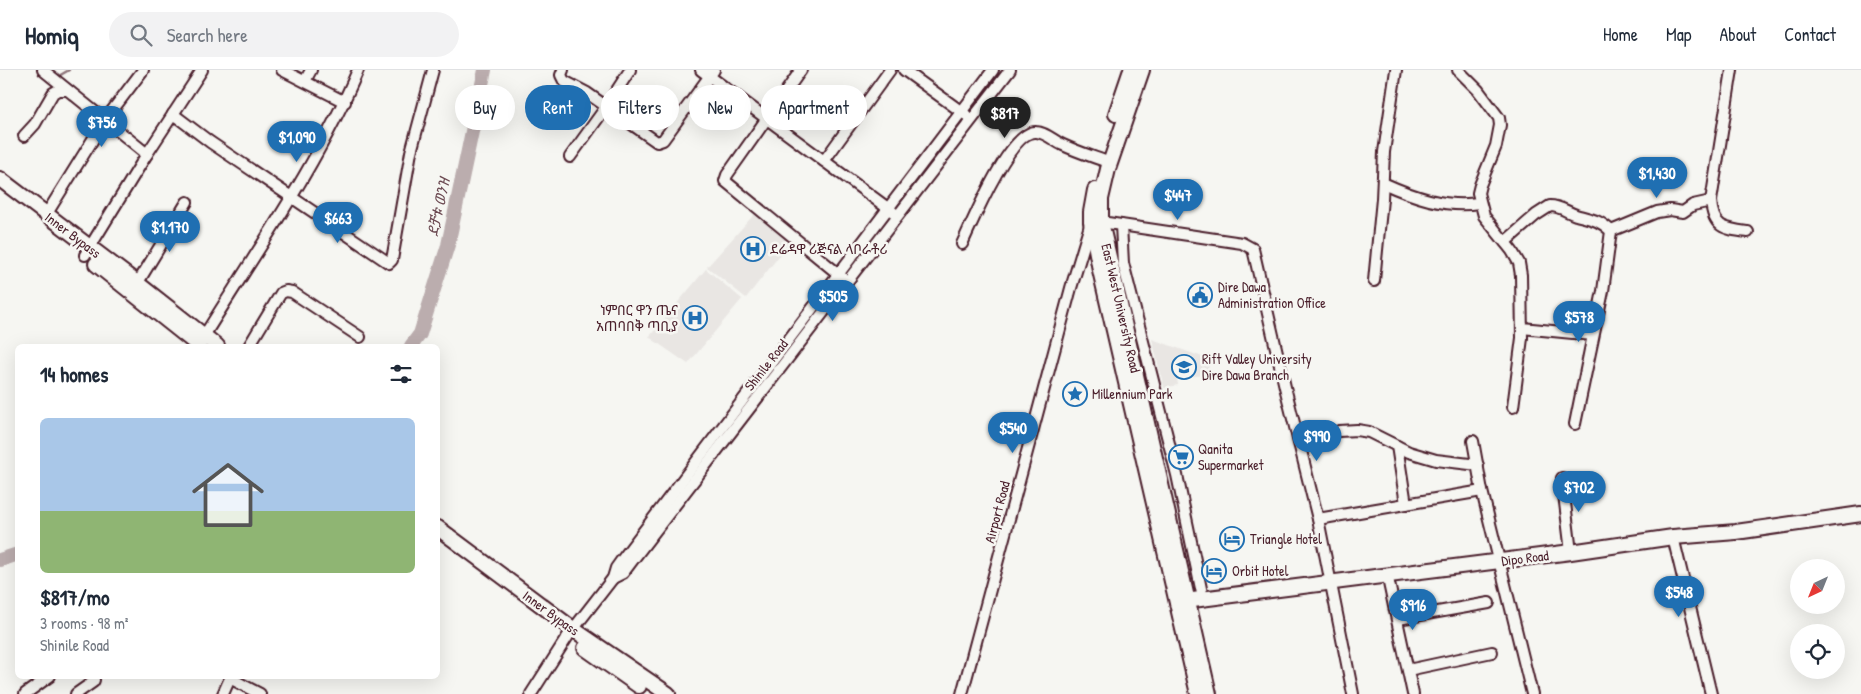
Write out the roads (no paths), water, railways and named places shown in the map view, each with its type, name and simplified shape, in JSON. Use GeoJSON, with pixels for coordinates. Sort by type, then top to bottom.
{"type":"FeatureCollection","features":[{"type":"Feature","properties":{"kind":"main road","name":"East West University Road"},"geometry":{"type":"LineString","coordinates":[[1131,70],[1091,212],[1096,222],[1102,279],[1162,514],[1182,601],[1198,694]]}},
{"type":"Feature","properties":{"kind":"main road","name":"East West University Road"},"geometry":{"type":"LineString","coordinates":[[1105,161],[1142,70]]}},
{"type":"Feature","properties":{"kind":"main road","name":"Inner Bypass"},"geometry":{"type":"LineString","coordinates":[[0,179],[46,215],[87,251]]}},
{"type":"Feature","properties":{"kind":"main road","name":"Inner Bypass"},"geometry":{"type":"LineString","coordinates":[[0,191],[87,251],[202,341]]}},
{"type":"Feature","properties":{"kind":"main road","name":"Dipo Road"},"geometry":{"type":"LineString","coordinates":[[1182,601],[1571,552],[1673,537],[1736,532],[1861,514]]}},
{"type":"Feature","properties":{"kind":"main road","name":"Inner Bypass"},"geometry":{"type":"LineString","coordinates":[[440,530],[606,664],[652,694]]}},
{"type":"Feature","properties":{"kind":"main road","name":"Inner Bypass"},"geometry":{"type":"LineString","coordinates":[[440,540],[570,633],[668,694]]}},
{"type":"Feature","properties":{"kind":"main road","name":"East West University Road"},"geometry":{"type":"LineString","coordinates":[[1182,601],[1210,694]]}},
{"type":"Feature","properties":{"kind":"street"},"geometry":{"type":"LineString","coordinates":[[43,70],[147,154]]}},
{"type":"Feature","properties":{"kind":"street"},"geometry":{"type":"LineString","coordinates":[[46,215],[104,120],[142,70]]}},
{"type":"Feature","properties":{"kind":"street"},"geometry":{"type":"LineString","coordinates":[[87,251],[202,70]]}},
{"type":"Feature","properties":{"kind":"street"},"geometry":{"type":"LineString","coordinates":[[282,70],[345,102]]}},
{"type":"Feature","properties":{"kind":"street"},"geometry":{"type":"LineString","coordinates":[[305,82],[311,70]]}},
{"type":"Feature","properties":{"kind":"street"},"geometry":{"type":"LineString","coordinates":[[202,341],[323,144],[345,102],[358,70]]}},
{"type":"Feature","properties":{"kind":"street"},"geometry":{"type":"LineString","coordinates":[[173,114],[210,142],[388,263],[391,262],[410,152],[433,70]]}},
{"type":"Feature","properties":{"kind":"street"},"geometry":{"type":"LineString","coordinates":[[563,70],[561,75],[564,81],[601,104]]}},
{"type":"Feature","properties":{"kind":"street"},"geometry":{"type":"LineString","coordinates":[[620,85],[630,70]]}},
{"type":"Feature","properties":{"kind":"street"},"geometry":{"type":"LineString","coordinates":[[701,70],[712,73],[761,113]]}},
{"type":"Feature","properties":{"kind":"street"},"geometry":{"type":"LineString","coordinates":[[791,85],[801,70]]}},
{"type":"Feature","properties":{"kind":"street"},"geometry":{"type":"LineString","coordinates":[[824,161],[890,70]]}},
{"type":"Feature","properties":{"kind":"street"},"geometry":{"type":"LineString","coordinates":[[904,70],[972,120]]}},
{"type":"Feature","properties":{"kind":"street","name":"Shinile Road"},"geometry":{"type":"LineString","coordinates":[[613,578],[616,568],[621,561],[993,70]]}},
{"type":"Feature","properties":{"kind":"street","name":"Shinile Road"},"geometry":{"type":"LineString","coordinates":[[531,694],[570,633],[613,578],[622,572],[635,557],[900,216],[1010,70]]}},
{"type":"Feature","properties":{"kind":"street"},"geometry":{"type":"LineString","coordinates":[[1374,281],[1384,152],[1396,70]]}},
{"type":"Feature","properties":{"kind":"street"},"geometry":{"type":"LineString","coordinates":[[1458,70],[1478,90],[1499,118],[1500,125],[1496,146],[1478,193],[1484,216],[1519,263],[1521,274],[1522,328],[1513,407]]}},
{"type":"Feature","properties":{"kind":"street"},"geometry":{"type":"LineString","coordinates":[[1732,70],[1711,201],[1712,215],[1719,224],[1733,231],[1748,232]]}},
{"type":"Feature","properties":{"kind":"street"},"geometry":{"type":"LineString","coordinates":[[679,118],[712,73]]}},
{"type":"Feature","properties":{"kind":"street"},"geometry":{"type":"LineString","coordinates":[[24,136],[35,124],[54,93],[58,90],[67,90]]}},
{"type":"Feature","properties":{"kind":"street"},"geometry":{"type":"LineString","coordinates":[[570,157],[601,114]]}},
{"type":"Feature","properties":{"kind":"street"},"geometry":{"type":"LineString","coordinates":[[761,129],[727,175],[725,181],[848,281]]}},
{"type":"Feature","properties":{"kind":"street"},"geometry":{"type":"LineString","coordinates":[[640,130],[657,142],[663,140],[670,130]]}},
{"type":"Feature","properties":{"kind":"street"},"geometry":{"type":"LineString","coordinates":[[783,130],[900,216]]}},
{"type":"Feature","properties":{"kind":"street"},"geometry":{"type":"LineString","coordinates":[[962,244],[997,171],[1010,152],[1028,133],[1034,131],[1042,133],[1061,144],[1105,161]]}},
{"type":"Feature","properties":{"kind":"street"},"geometry":{"type":"LineString","coordinates":[[1383,183],[1410,196],[1446,204],[1462,206],[1480,203]]}},
{"type":"Feature","properties":{"kind":"street"},"geometry":{"type":"LineString","coordinates":[[1611,231],[1657,212],[1670,210],[1683,212],[1693,205],[1711,201]]}},
{"type":"Feature","properties":{"kind":"street"},"geometry":{"type":"LineString","coordinates":[[135,287],[187,202]]}},
{"type":"Feature","properties":{"kind":"street"},"geometry":{"type":"LineString","coordinates":[[1505,242],[1536,215],[1550,206],[1564,208],[1575,214],[1601,222],[1611,231]]}},
{"type":"Feature","properties":{"kind":"street"},"geometry":{"type":"LineString","coordinates":[[1096,222],[1242,243],[1253,249],[1318,519],[1353,694]]}},
{"type":"Feature","properties":{"kind":"street","name":"Airport Road"},"geometry":{"type":"LineString","coordinates":[[962,694],[1068,298],[1096,222]]}},
{"type":"Feature","properties":{"kind":"street"},"geometry":{"type":"LineString","coordinates":[[1121,225],[1123,263],[1177,475],[1203,598]]}},
{"type":"Feature","properties":{"kind":"street"},"geometry":{"type":"LineString","coordinates":[[1593,335],[1590,353],[1575,424],[1593,335],[1603,291],[1611,231]]}},
{"type":"Feature","properties":{"kind":"street"},"geometry":{"type":"LineString","coordinates":[[250,344],[281,293],[286,291],[292,292],[360,337]]}},
{"type":"Feature","properties":{"kind":"street"},"geometry":{"type":"LineString","coordinates":[[1522,328],[1593,335]]}},
{"type":"Feature","properties":{"kind":"street"},"geometry":{"type":"LineString","coordinates":[[1339,431],[1357,430],[1369,432],[1409,452],[1436,460],[1478,465]]}},
{"type":"Feature","properties":{"kind":"street"},"geometry":{"type":"LineString","coordinates":[[1474,441],[1482,491],[1532,694]]}},
{"type":"Feature","properties":{"kind":"street"},"geometry":{"type":"LineString","coordinates":[[1398,446],[1406,504]]}},
{"type":"Feature","properties":{"kind":"street"},"geometry":{"type":"LineString","coordinates":[[1562,478],[1571,552]]}},
{"type":"Feature","properties":{"kind":"street"},"geometry":{"type":"LineString","coordinates":[[1318,519],[1482,491]]}},
{"type":"Feature","properties":{"kind":"street"},"geometry":{"type":"LineString","coordinates":[[1673,537],[1711,694]]}},
{"type":"Feature","properties":{"kind":"street"},"geometry":{"type":"LineString","coordinates":[[1387,574],[1413,694]]}},
{"type":"Feature","properties":{"kind":"street"},"geometry":{"type":"LineString","coordinates":[[1398,619],[1489,603]]}},
{"type":"Feature","properties":{"kind":"street"},"geometry":{"type":"LineString","coordinates":[[1408,670],[1492,652]]}},
{"type":"Feature","properties":{"kind":"street"},"geometry":{"type":"LineString","coordinates":[[25,694],[46,679]]}},
{"type":"Feature","properties":{"kind":"street"},"geometry":{"type":"LineString","coordinates":[[76,694],[93,682],[94,679]]}},
{"type":"Feature","properties":{"kind":"street"},"geometry":{"type":"LineString","coordinates":[[223,694],[230,679]]}},
{"type":"Feature","properties":{"kind":"street"},"geometry":{"type":"LineString","coordinates":[[234,679],[260,694]]}},
{"type":"Feature","properties":{"kind":"waterway"},"geometry":{"type":"LineString","coordinates":[[57,77],[69,70]]}},
{"type":"Feature","properties":{"kind":"waterway","name":"ደቻቱ ወንዝ"},"geometry":{"type":"LineString","coordinates":[[412,344],[420,334],[448,245],[485,70]]}},
{"type":"Feature","properties":{"kind":"waterway","name":"ደቻቱ ወንዝ"},"geometry":{"type":"LineString","coordinates":[[0,560],[15,555]]}},
{"type":"Feature","properties":{"kind":"place","name":"ደሬዳዋ ሪጅናል ላቦራቶሪ"},"geometry":{"type":"Point","coordinates":[753,249]}},
{"type":"Feature","properties":{"kind":"place","name":"Dire Dawa Administration Office"},"geometry":{"type":"Point","coordinates":[1200,295]}},
{"type":"Feature","properties":{"kind":"place","name":"ነምበር ዋን ጤና አጠባበቅ ጣቢያ"},"geometry":{"type":"Point","coordinates":[695,318]}},
{"type":"Feature","properties":{"kind":"place","name":"Rift Valley University Dire Dawa Branch"},"geometry":{"type":"Point","coordinates":[1184,367]}},
{"type":"Feature","properties":{"kind":"place","name":"Millennium Park"},"geometry":{"type":"Point","coordinates":[1075,394]}},
{"type":"Feature","properties":{"kind":"place","name":"Qanita Supermarket"},"geometry":{"type":"Point","coordinates":[1181,457]}},
{"type":"Feature","properties":{"kind":"place","name":"Triangle Hotel"},"geometry":{"type":"Point","coordinates":[1232,539]}},
{"type":"Feature","properties":{"kind":"place","name":"Orbit Hotel"},"geometry":{"type":"Point","coordinates":[1214,571]}}]}
